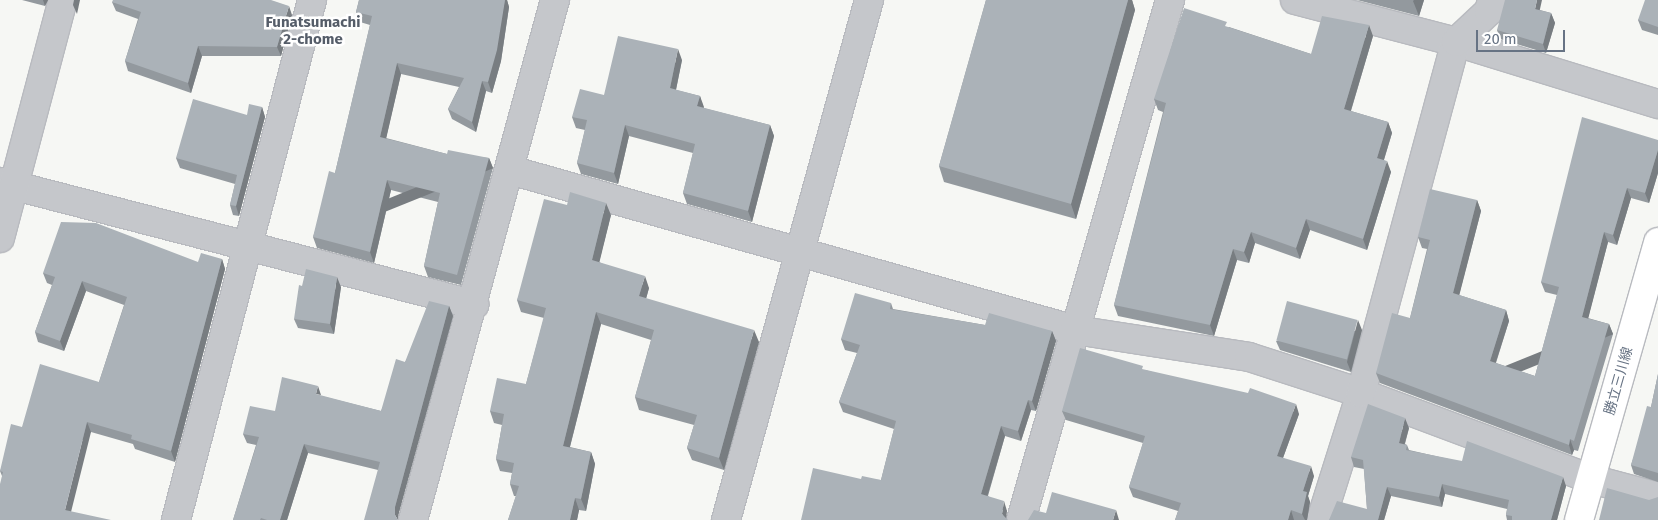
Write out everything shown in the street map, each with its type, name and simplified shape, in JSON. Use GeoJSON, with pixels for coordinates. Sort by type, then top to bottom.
{"type":"FeatureCollection","features":[{"type":"Feature","properties":{"kind":"main road","name":"勝立三川線"},"geometry":{"type":"LineString","coordinates":[[1579,520],[1658,242]]}},
{"type":"Feature","properties":{"kind":"street"},"geometry":{"type":"LineString","coordinates":[[0,238],[7,184],[63,0]]}},
{"type":"Feature","properties":{"kind":"street"},"geometry":{"type":"LineString","coordinates":[[176,520],[312,0]]}},
{"type":"Feature","properties":{"kind":"street"},"geometry":{"type":"LineString","coordinates":[[413,520],[474,305],[555,0]]}},
{"type":"Feature","properties":{"kind":"street"},"geometry":{"type":"LineString","coordinates":[[726,520],[869,0]]}},
{"type":"Feature","properties":{"kind":"street"},"geometry":{"type":"LineString","coordinates":[[1021,520],[1170,0]]}},
{"type":"Feature","properties":{"kind":"street"},"geometry":{"type":"LineString","coordinates":[[1295,0],[1456,42],[1658,104]]}},
{"type":"Feature","properties":{"kind":"street"},"geometry":{"type":"LineString","coordinates":[[1321,520],[1361,393],[1456,42],[1489,11],[1492,0]]}},
{"type":"Feature","properties":{"kind":"street"},"geometry":{"type":"LineString","coordinates":[[510,170],[801,250],[1075,330],[1248,357],[1361,393],[1591,479],[1658,497]]}},
{"type":"Feature","properties":{"kind":"street"},"geometry":{"type":"LineString","coordinates":[[7,184],[248,244],[474,305]]}},
{"type":"Feature","properties":{"kind":"building"},"geometry":{"type":"Polygon","coordinates":[[[113,0],[271,0],[289,6],[277,47],[198,46],[188,83],[125,61],[141,12],[112,2],[113,0]]]}},
{"type":"Feature","properties":{"kind":"building"},"geometry":{"type":"Polygon","coordinates":[[[359,0],[505,0],[497,50],[488,82],[482,81],[472,122],[448,109],[464,78],[397,63],[380,137],[447,154],[448,150],[489,158],[457,275],[424,266],[440,193],[387,180],[370,252],[313,237],[329,171],[335,173],[372,16],[356,12],[359,0]]]}},
{"type":"Feature","properties":{"kind":"building"},"geometry":{"type":"Polygon","coordinates":[[[986,0],[1128,0],[1071,204],[939,166],[986,0]]]}},
{"type":"Feature","properties":{"kind":"building"},"geometry":{"type":"Polygon","coordinates":[[[1505,0],[1537,0],[1535,9],[1551,13],[1543,44],[1497,30],[1505,0]]]}},
{"type":"Feature","properties":{"kind":"building"},"geometry":{"type":"Polygon","coordinates":[[[1645,0],[1658,0],[1658,27],[1638,20],[1645,0]]]}},
{"type":"Feature","properties":{"kind":"building"},"geometry":{"type":"Polygon","coordinates":[[[1184,8],[1227,22],[1225,26],[1311,54],[1322,16],[1369,25],[1344,109],[1388,122],[1377,158],[1387,161],[1363,239],[1306,219],[1296,248],[1251,232],[1244,252],[1233,249],[1210,325],[1114,305],[1166,103],[1154,99],[1184,8]]]}},
{"type":"Feature","properties":{"kind":"building"},"geometry":{"type":"Polygon","coordinates":[[[618,36],[678,49],[670,88],[700,96],[697,106],[770,125],[748,211],[683,193],[695,144],[625,125],[614,173],[577,163],[587,120],[572,117],[580,89],[604,95],[618,36]]]}},
{"type":"Feature","properties":{"kind":"building"},"geometry":{"type":"Polygon","coordinates":[[[193,99],[247,115],[249,104],[262,107],[236,206],[230,205],[237,175],[176,158],[193,99]]]}},
{"type":"Feature","properties":{"kind":"building"},"geometry":{"type":"Polygon","coordinates":[[[1582,117],[1658,140],[1658,150],[1645,193],[1627,188],[1613,235],[1604,232],[1582,317],[1609,324],[1574,441],[1570,439],[1569,445],[1376,373],[1392,313],[1410,318],[1430,240],[1418,237],[1430,189],[1477,200],[1453,293],[1506,310],[1490,361],[1535,376],[1559,287],[1541,282],[1582,117]]]}},
{"type":"Feature","properties":{"kind":"building"},"geometry":{"type":"Polygon","coordinates":[[[570,192],[606,203],[592,260],[645,276],[639,296],[754,330],[719,458],[687,448],[697,415],[635,397],[654,330],[596,312],[563,446],[591,452],[581,499],[575,498],[570,520],[508,520],[519,486],[510,484],[514,463],[496,459],[504,414],[490,411],[497,378],[526,384],[546,308],[517,300],[544,199],[567,205],[570,192]]]}},
{"type":"Feature","properties":{"kind":"building"},"geometry":{"type":"Polygon","coordinates":[[[61,222],[96,223],[198,262],[201,253],[222,259],[171,451],[131,439],[132,435],[87,422],[65,510],[111,520],[0,520],[0,484],[3,472],[0,471],[11,424],[22,427],[40,364],[99,382],[127,297],[82,281],[60,341],[35,332],[55,277],[43,273],[61,222]]]}},
{"type":"Feature","properties":{"kind":"building"},"geometry":{"type":"Polygon","coordinates":[[[306,269],[337,277],[330,324],[294,319],[299,285],[302,286],[306,269]]]}},
{"type":"Feature","properties":{"kind":"building"},"geometry":{"type":"Polygon","coordinates":[[[855,293],[891,303],[890,309],[985,325],[989,313],[1052,331],[1032,401],[1028,400],[1018,431],[1001,426],[981,494],[1004,501],[1002,514],[1008,520],[801,520],[813,468],[861,479],[862,476],[881,480],[896,421],[839,402],[860,345],[841,339],[855,293]]]}},
{"type":"Feature","properties":{"kind":"building"},"geometry":{"type":"Polygon","coordinates":[[[429,301],[449,306],[395,507],[395,515],[398,520],[364,520],[380,462],[304,444],[280,520],[261,518],[260,520],[233,520],[259,437],[243,434],[250,406],[275,411],[282,377],[318,386],[316,394],[381,411],[396,359],[405,362],[429,301]]]}},
{"type":"Feature","properties":{"kind":"building"},"geometry":{"type":"Polygon","coordinates":[[[1287,301],[1358,320],[1347,359],[1276,341],[1287,301]]]}},
{"type":"Feature","properties":{"kind":"building"},"geometry":{"type":"Polygon","coordinates":[[[1080,348],[1143,366],[1142,369],[1248,393],[1250,388],[1296,404],[1277,456],[1311,466],[1303,491],[1307,492],[1302,514],[1291,510],[1288,520],[1175,520],[1181,503],[1129,487],[1145,436],[1062,411],[1080,348]]]}},
{"type":"Feature","properties":{"kind":"building"},"geometry":{"type":"Polygon","coordinates":[[[1658,374],[1658,473],[1631,465],[1647,406],[1651,407],[1658,374]]]}},
{"type":"Feature","properties":{"kind":"building"},"geometry":{"type":"Polygon","coordinates":[[[1368,404],[1405,418],[1399,443],[1407,445],[1406,450],[1462,461],[1467,441],[1563,477],[1551,520],[1512,520],[1512,516],[1506,515],[1509,500],[1442,484],[1439,497],[1387,487],[1378,520],[1329,520],[1337,501],[1367,509],[1363,460],[1351,457],[1368,404]]]}},
{"type":"Feature","properties":{"kind":"building"},"geometry":{"type":"Polygon","coordinates":[[[1607,488],[1649,500],[1658,497],[1658,520],[1599,520],[1607,488]]]}},
{"type":"Feature","properties":{"kind":"building"},"geometry":{"type":"Polygon","coordinates":[[[1052,492],[1116,510],[1113,520],[1028,520],[1034,510],[1046,513],[1052,492]]]}},
{"type":"Feature","properties":{"kind":"district","name":"Funatsumachi 2-chome"},"geometry":{"type":"Point","coordinates":[313,30]}}]}
